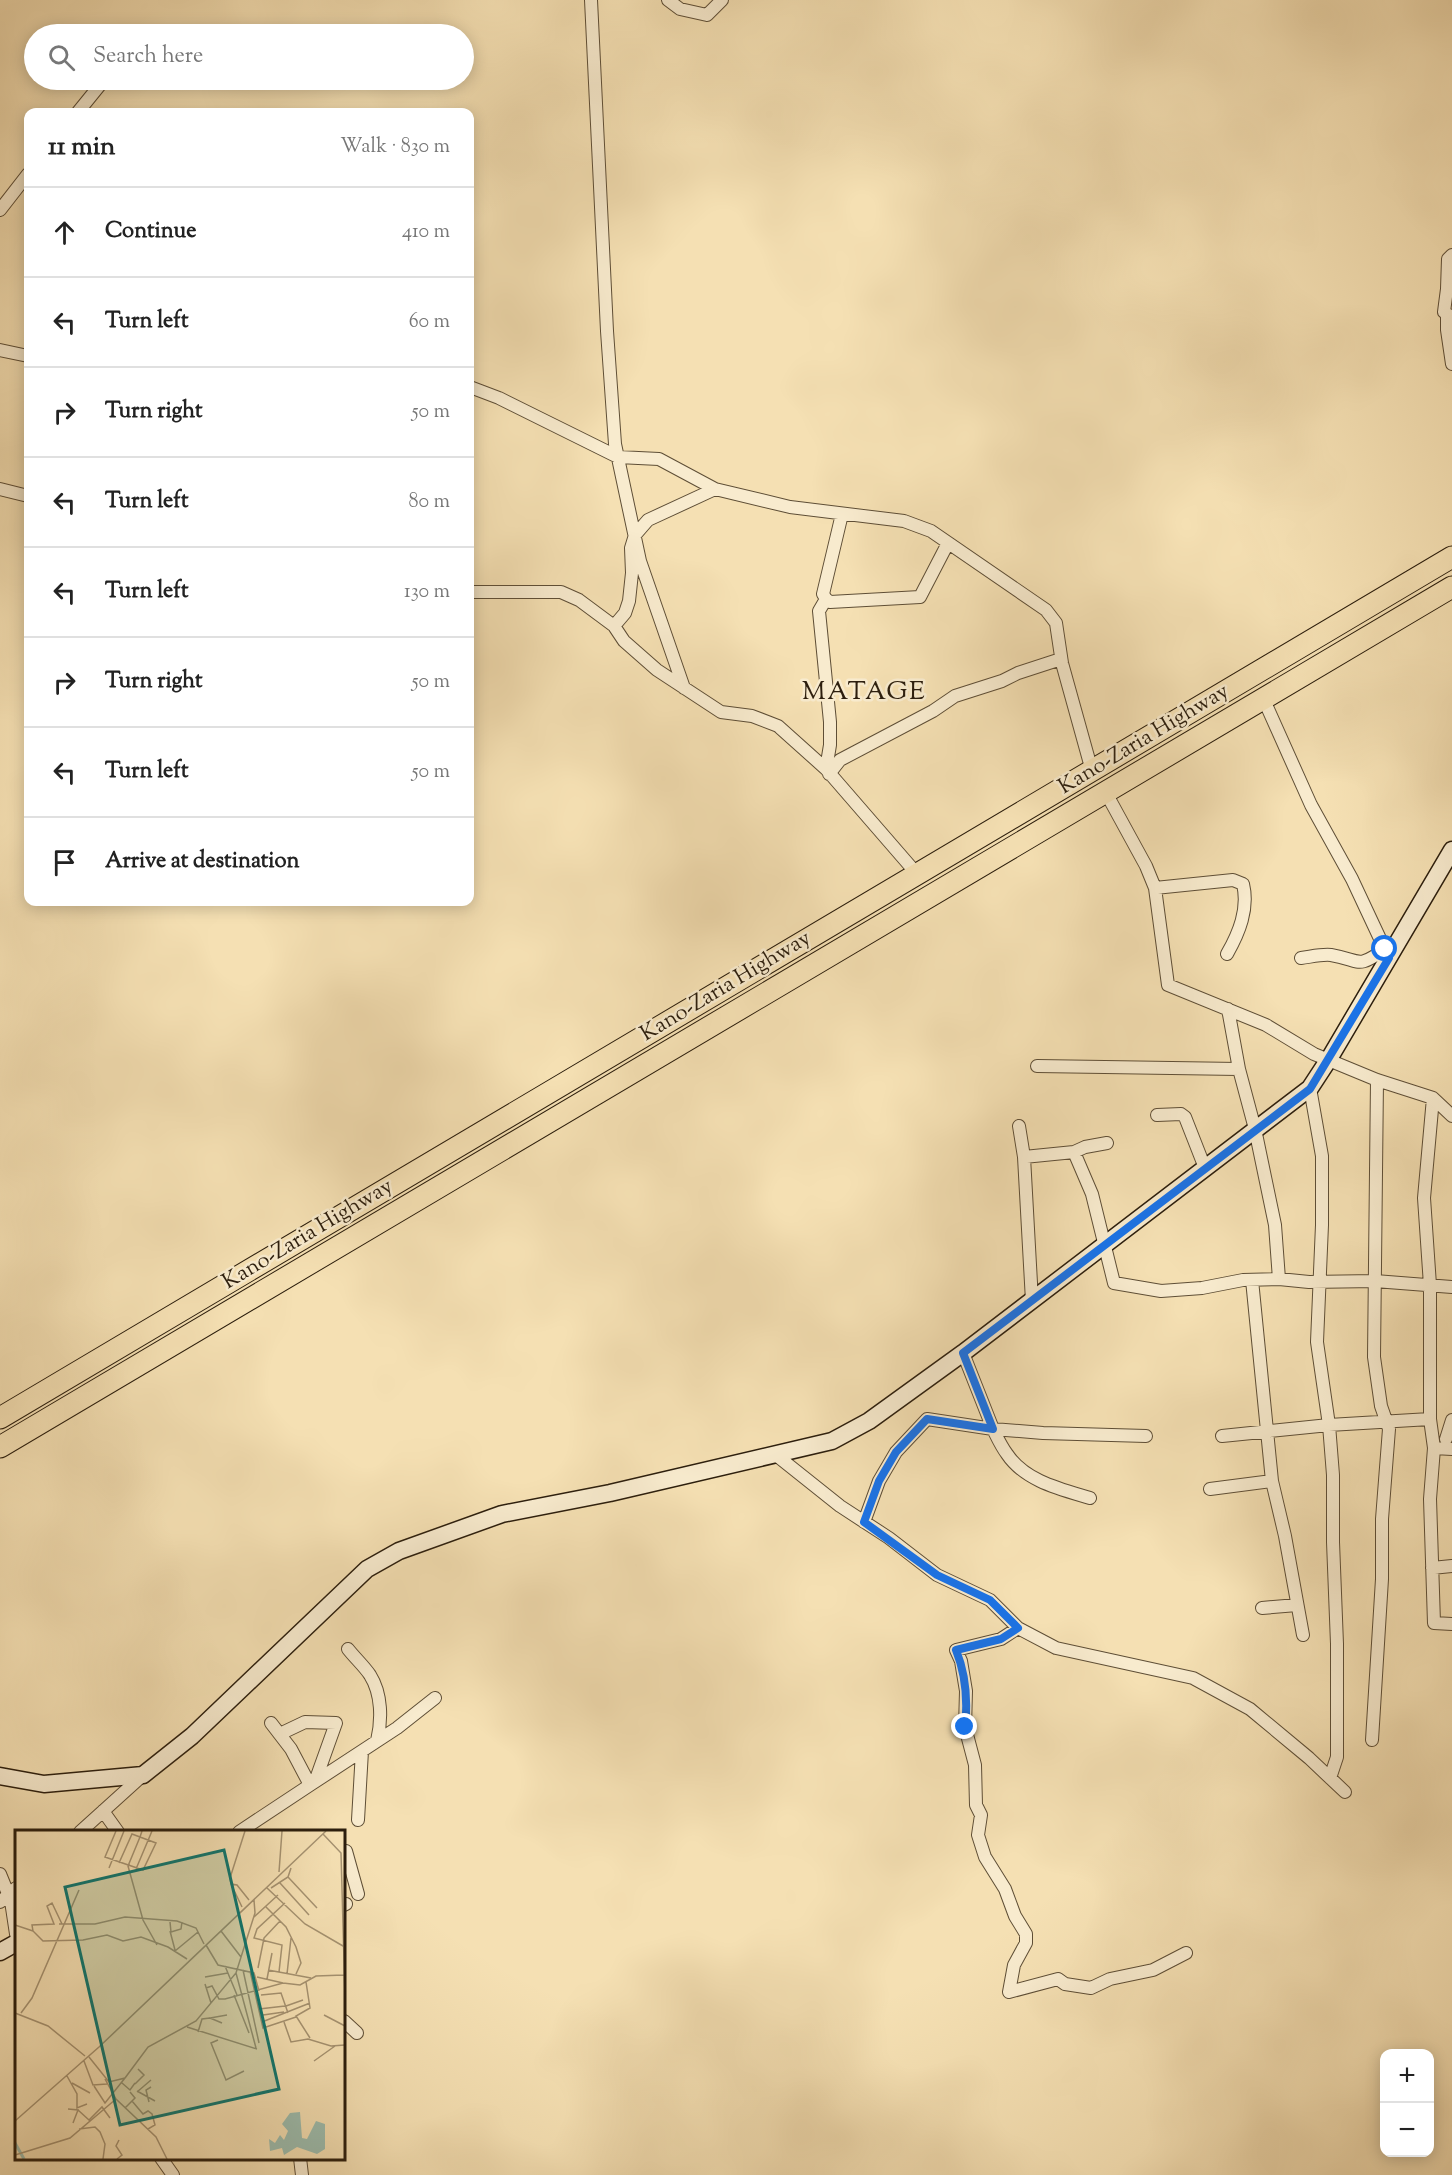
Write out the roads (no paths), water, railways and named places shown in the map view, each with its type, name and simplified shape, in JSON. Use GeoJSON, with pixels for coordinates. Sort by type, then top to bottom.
{"type":"FeatureCollection","features":[{"type":"Feature","properties":{"kind":"highway","name":"Kano-Zaria Highway"},"geometry":{"type":"LineString","coordinates":[[0,1418],[1452,557]]}},
{"type":"Feature","properties":{"kind":"highway"},"geometry":{"type":"LineString","coordinates":[[1426,573],[1445,590]]}},
{"type":"Feature","properties":{"kind":"highway","name":"Kano-Zaria Highway"},"geometry":{"type":"LineString","coordinates":[[0,1447],[1105,791],[1264,700],[1445,590]]}},
{"type":"Feature","properties":{"kind":"street"},"geometry":{"type":"LineString","coordinates":[[591,0],[607,332],[615,444],[640,561],[684,688]]}},
{"type":"Feature","properties":{"kind":"street"},"geometry":{"type":"LineString","coordinates":[[668,0],[680,9],[706,15],[722,0]]}},
{"type":"Feature","properties":{"kind":"street"},"geometry":{"type":"LineString","coordinates":[[81,108],[96,90]]}},
{"type":"Feature","properties":{"kind":"street"},"geometry":{"type":"LineString","coordinates":[[0,210],[24,179]]}},
{"type":"Feature","properties":{"kind":"street"},"geometry":{"type":"LineString","coordinates":[[1452,255],[1448,259],[1444,312],[1450,316],[1447,330],[1452,364]]}},
{"type":"Feature","properties":{"kind":"street"},"geometry":{"type":"LineString","coordinates":[[0,350],[24,355]]}},
{"type":"Feature","properties":{"kind":"street"},"geometry":{"type":"LineString","coordinates":[[474,388],[500,398],[618,457],[659,459],[715,489],[790,507],[904,521],[931,531],[1046,610],[1056,622],[1061,659],[1092,771]]}},
{"type":"Feature","properties":{"kind":"street"},"geometry":{"type":"LineString","coordinates":[[0,489],[24,495]]}},
{"type":"Feature","properties":{"kind":"street"},"geometry":{"type":"LineString","coordinates":[[614,626],[625,613],[629,601],[632,573],[631,548],[635,534],[648,520],[715,489]]}},
{"type":"Feature","properties":{"kind":"street"},"geometry":{"type":"LineString","coordinates":[[842,514],[823,594],[830,602],[920,597],[948,543]]}},
{"type":"Feature","properties":{"kind":"street"},"geometry":{"type":"LineString","coordinates":[[474,592],[561,592],[579,600],[614,626],[624,640],[657,670],[721,712],[752,716],[778,726],[828,771],[917,874]]}},
{"type":"Feature","properties":{"kind":"street"},"geometry":{"type":"LineString","coordinates":[[825,599],[819,611],[830,722],[828,771]]}},
{"type":"Feature","properties":{"kind":"street"},"geometry":{"type":"LineString","coordinates":[[828,771],[840,760],[933,711],[955,696],[1061,659]]}},
{"type":"Feature","properties":{"kind":"street"},"geometry":{"type":"LineString","coordinates":[[1264,700],[1311,805],[1352,879],[1387,953]]}},
{"type":"Feature","properties":{"kind":"street"},"geometry":{"type":"LineString","coordinates":[[1105,791],[1146,866],[1155,888],[1168,985],[1266,1024],[1314,1054],[1377,1080],[1433,1098],[1452,1116]]}},
{"type":"Feature","properties":{"kind":"street"},"geometry":{"type":"LineString","coordinates":[[82,1830],[143,1775],[192,1736],[367,1569],[399,1551],[502,1514],[610,1493],[832,1441],[869,1421],[963,1353],[1310,1089],[1387,953],[1452,850]]}},
{"type":"Feature","properties":{"kind":"street"},"geometry":{"type":"LineString","coordinates":[[1155,888],[1233,880],[1243,884],[1245,892],[1243,918],[1238,935],[1227,954]]}},
{"type":"Feature","properties":{"kind":"street"},"geometry":{"type":"LineString","coordinates":[[1301,958],[1328,954],[1355,963],[1368,961],[1387,953]]}},
{"type":"Feature","properties":{"kind":"street"},"geometry":{"type":"LineString","coordinates":[[1228,1009],[1239,1069],[1255,1129],[1275,1225],[1279,1279]]}},
{"type":"Feature","properties":{"kind":"street"},"geometry":{"type":"LineString","coordinates":[[1037,1066],[1239,1069]]}},
{"type":"Feature","properties":{"kind":"street"},"geometry":{"type":"LineString","coordinates":[[1372,1740],[1382,1579],[1382,1519],[1389,1429],[1384,1420],[1374,1357],[1377,1080]]}},
{"type":"Feature","properties":{"kind":"street"},"geometry":{"type":"LineString","coordinates":[[1310,1089],[1322,1156],[1322,1225],[1317,1342],[1329,1425],[1333,1475],[1332,1542],[1337,1644],[1337,1757],[1330,1778]]}},
{"type":"Feature","properties":{"kind":"street"},"geometry":{"type":"LineString","coordinates":[[1433,1098],[1424,1198],[1430,1285],[1430,1419],[1434,1448],[1430,1499],[1432,1568],[1434,1623],[1452,1624]]}},
{"type":"Feature","properties":{"kind":"street"},"geometry":{"type":"LineString","coordinates":[[1157,1115],[1181,1114],[1185,1117],[1205,1168]]}},
{"type":"Feature","properties":{"kind":"street"},"geometry":{"type":"LineString","coordinates":[[1019,1126],[1024,1157],[1032,1300]]}},
{"type":"Feature","properties":{"kind":"street"},"geometry":{"type":"LineString","coordinates":[[1024,1157],[1074,1152],[1085,1146],[1107,1143]]}},
{"type":"Feature","properties":{"kind":"street"},"geometry":{"type":"LineString","coordinates":[[1074,1152],[1092,1194],[1114,1283],[1161,1292],[1252,1280],[1279,1279],[1375,1281],[1452,1287]]}},
{"type":"Feature","properties":{"kind":"street"},"geometry":{"type":"LineString","coordinates":[[1252,1280],[1272,1482],[1285,1536],[1303,1635]]}},
{"type":"Feature","properties":{"kind":"street"},"geometry":{"type":"LineString","coordinates":[[963,1353],[993,1429],[1008,1455],[1022,1470],[1044,1483],[1090,1498]]}},
{"type":"Feature","properties":{"kind":"street"},"geometry":{"type":"LineString","coordinates":[[864,1522],[879,1481],[896,1452],[927,1419],[993,1429],[1146,1436]]}},
{"type":"Feature","properties":{"kind":"street"},"geometry":{"type":"LineString","coordinates":[[1222,1436],[1384,1420],[1430,1419]]}},
{"type":"Feature","properties":{"kind":"street"},"geometry":{"type":"LineString","coordinates":[[1434,1448],[1449,1444],[1452,1420]]}},
{"type":"Feature","properties":{"kind":"street"},"geometry":{"type":"LineString","coordinates":[[776,1455],[840,1506],[937,1575],[990,1600],[1018,1628],[1056,1648],[1193,1678],[1250,1709],[1345,1792]]}},
{"type":"Feature","properties":{"kind":"street"},"geometry":{"type":"LineString","coordinates":[[1210,1489],[1272,1482]]}},
{"type":"Feature","properties":{"kind":"street"},"geometry":{"type":"LineString","coordinates":[[1432,1568],[1452,1566]]}},
{"type":"Feature","properties":{"kind":"street"},"geometry":{"type":"LineString","coordinates":[[1262,1608],[1297,1605]]}},
{"type":"Feature","properties":{"kind":"street"},"geometry":{"type":"LineString","coordinates":[[1018,1628],[1001,1639],[956,1650],[961,1661],[966,1691],[965,1727],[975,1765],[976,1805],[981,1815],[978,1835],[986,1857],[1005,1889],[1015,1916],[1026,1934],[1026,1943],[1014,1965],[1009,1992],[1058,1979],[1065,1984],[1091,1988],[1110,1979],[1153,1970],[1185,1953]]}},
{"type":"Feature","properties":{"kind":"street"},"geometry":{"type":"LineString","coordinates":[[348,1649],[371,1676],[378,1695],[380,1726],[377,1741]]}},
{"type":"Feature","properties":{"kind":"street"},"geometry":{"type":"LineString","coordinates":[[242,1830],[377,1741],[435,1698]]}},
{"type":"Feature","properties":{"kind":"street"},"geometry":{"type":"LineString","coordinates":[[284,1732],[305,1722],[336,1723],[317,1776],[310,1785]]}},
{"type":"Feature","properties":{"kind":"street"},"geometry":{"type":"LineString","coordinates":[[271,1723],[291,1749],[310,1785]]}},
{"type":"Feature","properties":{"kind":"street"},"geometry":{"type":"LineString","coordinates":[[358,1820],[362,1751]]}},
{"type":"Feature","properties":{"kind":"street"},"geometry":{"type":"LineString","coordinates":[[0,1776],[44,1784],[143,1775]]}},
{"type":"Feature","properties":{"kind":"street"},"geometry":{"type":"LineString","coordinates":[[103,1811],[117,1830]]}},
{"type":"Feature","properties":{"kind":"street"},"geometry":{"type":"LineString","coordinates":[[349,1850],[358,1894]]}},
{"type":"Feature","properties":{"kind":"street"},"geometry":{"type":"LineString","coordinates":[[0,1874],[8,1895],[15,1929]]}},
{"type":"Feature","properties":{"kind":"street"},"geometry":{"type":"LineString","coordinates":[[0,1952],[15,1944]]}},
{"type":"Feature","properties":{"kind":"street"},"geometry":{"type":"LineString","coordinates":[[345,2022],[357,2033]]}},
{"type":"Feature","properties":{"kind":"street"},"geometry":{"type":"LineString","coordinates":[[162,2160],[172,2174]]}},
{"type":"Feature","properties":{"kind":"street"},"geometry":{"type":"LineString","coordinates":[[300,2160],[302,2175]]}},
{"type":"Feature","properties":{"kind":"district","name":"MATAGE"},"geometry":{"type":"Point","coordinates":[864,692]}}]}
